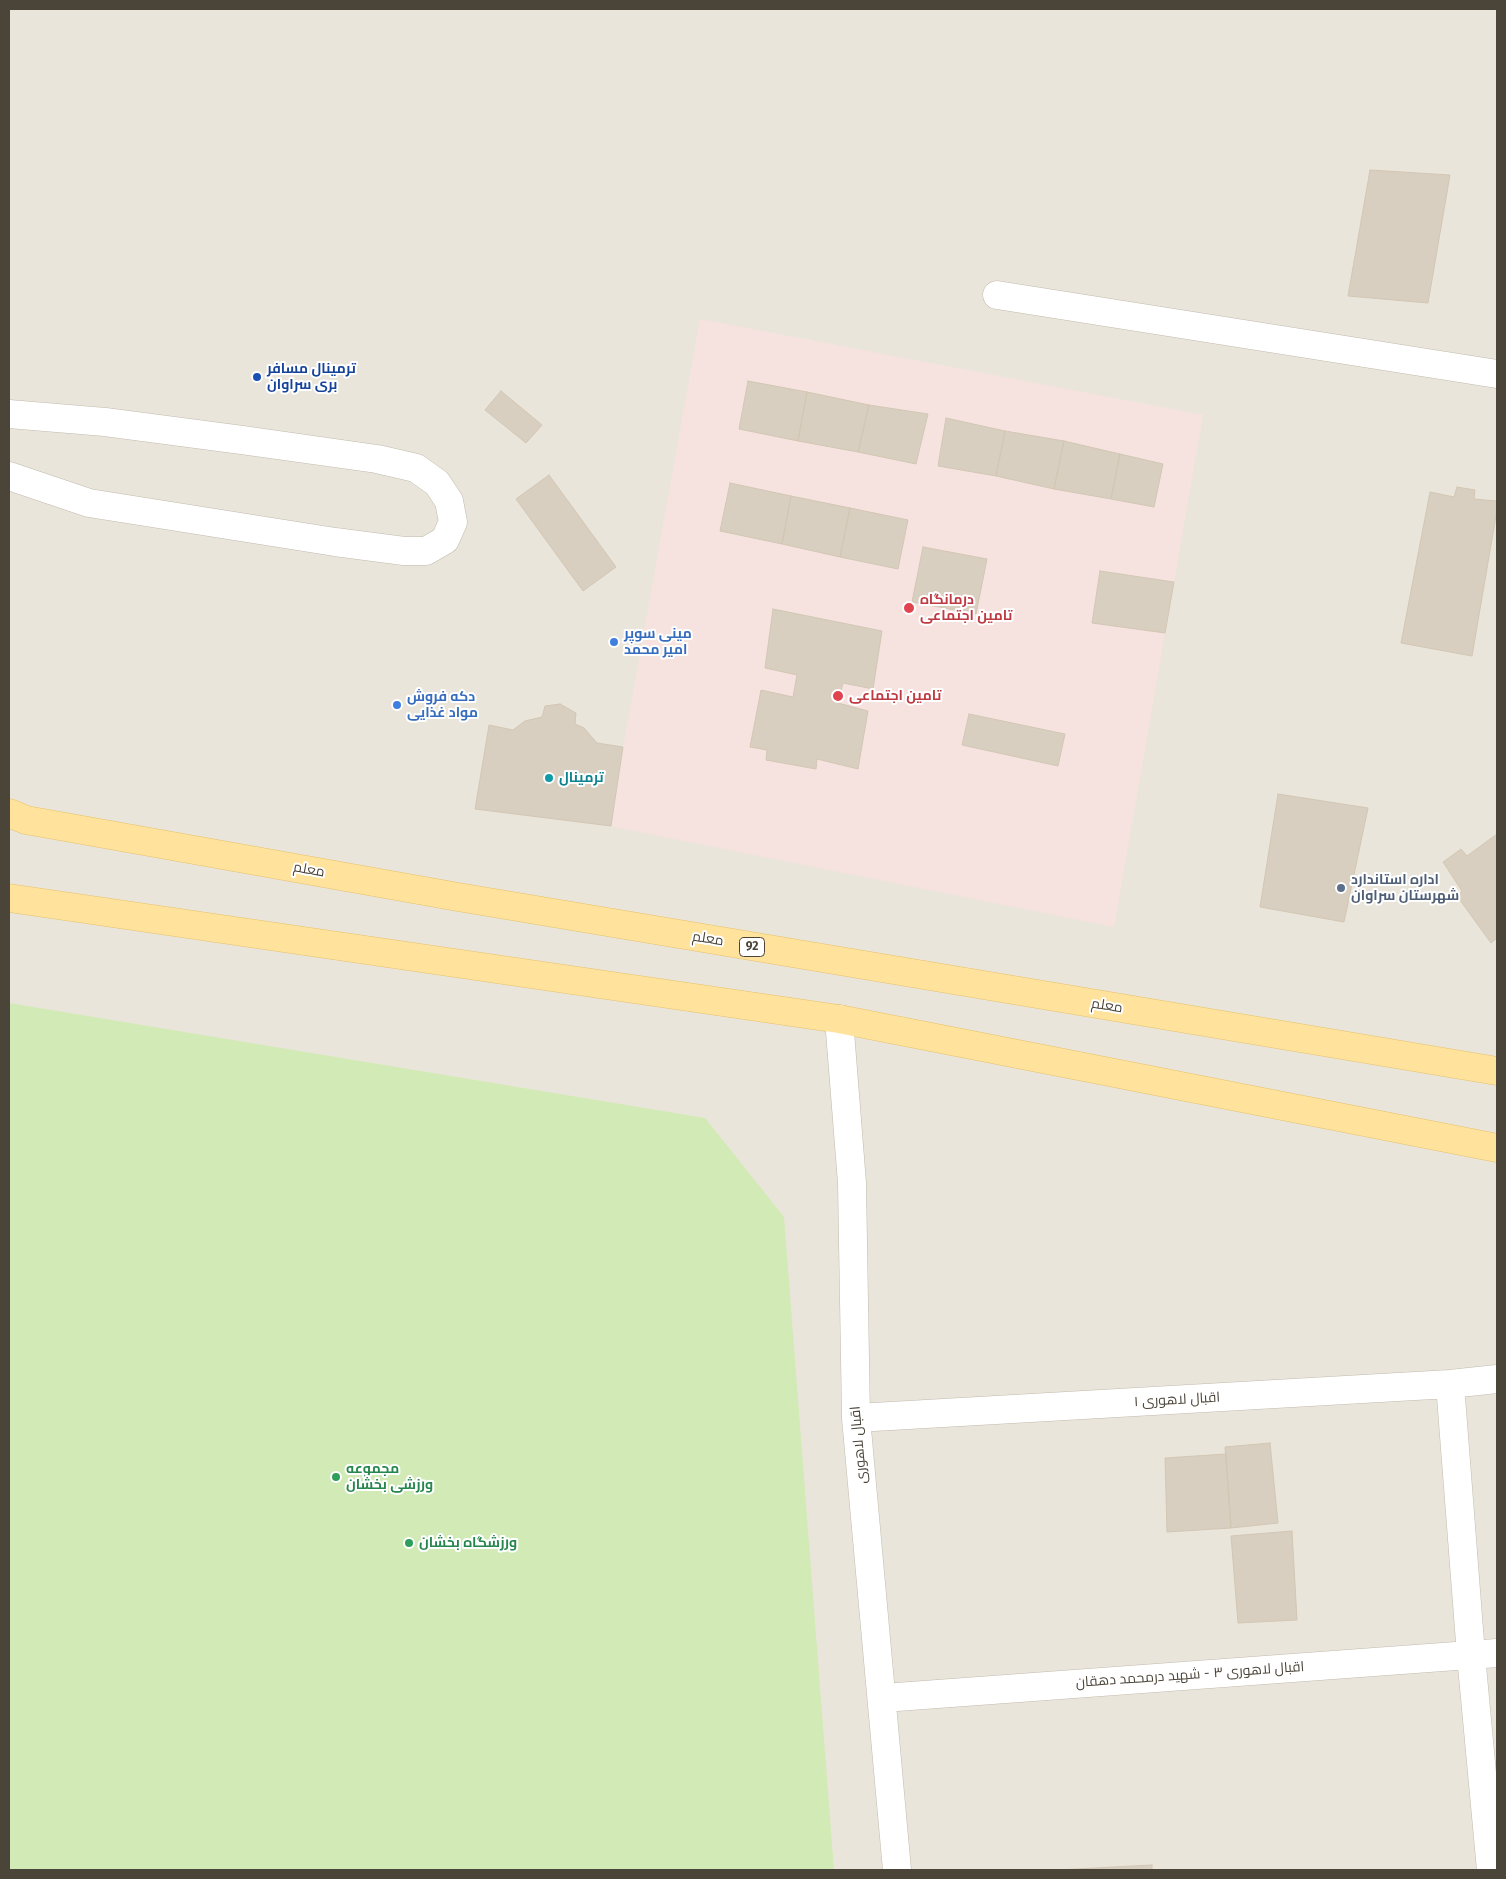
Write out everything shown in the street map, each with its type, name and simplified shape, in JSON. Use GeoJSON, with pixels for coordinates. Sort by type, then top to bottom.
{"type":"FeatureCollection","features":[{"type":"Feature","properties":{"kind":"main road","name":"معلم"},"geometry":{"type":"LineString","coordinates":[[9,813],[26,820],[458,897],[1497,1071]]}},
{"type":"Feature","properties":{"kind":"main road"},"geometry":{"type":"LineString","coordinates":[[9,898],[839,1019],[1497,1148]]}},
{"type":"Feature","properties":{"kind":"street"},"geometry":{"type":"LineString","coordinates":[[997,295],[1497,374]]}},
{"type":"Feature","properties":{"kind":"street"},"geometry":{"type":"LineString","coordinates":[[9,414],[115,423],[377,459],[416,468],[437,483],[449,501],[453,522],[445,540],[426,551],[404,551],[89,503],[9,476]]}},
{"type":"Feature","properties":{"kind":"street","name":"اقبال لاهوری"},"geometry":{"type":"LineString","coordinates":[[839,1019],[852,1183],[856,1418],[883,1698],[897,1870]]}},
{"type":"Feature","properties":{"kind":"street","name":"اقبال لاهوری ۱"},"geometry":{"type":"LineString","coordinates":[[856,1418],[1450,1384],[1497,1378]]}},
{"type":"Feature","properties":{"kind":"street"},"geometry":{"type":"LineString","coordinates":[[1450,1384],[1484,1654],[1490,1870]]}},
{"type":"Feature","properties":{"kind":"street","name":"اقبال لاهوری ۳ - شهید درمحمد دهقان"},"geometry":{"type":"LineString","coordinates":[[883,1698],[1484,1654]]}},
{"type":"Feature","properties":{"kind":"shaded area"},"geometry":{"type":"Polygon","coordinates":[[[9,9],[1497,9],[1497,1870],[9,1870],[9,9]]]}},
{"type":"Feature","properties":{"kind":"shaded area","name":"درمانگاه تامین اجتماعی"},"geometry":{"type":"Polygon","coordinates":[[[700,319],[1203,415],[1114,927],[609,826],[700,319]]]}},
{"type":"Feature","properties":{"kind":"green space","name":"ورزشگاه بخشان"},"geometry":{"type":"Polygon","coordinates":[[[9,1003],[705,1118],[784,1217],[834,1870],[9,1870],[9,1003]]]}},
{"type":"Feature","properties":{"kind":"building"},"geometry":{"type":"Polygon","coordinates":[[[1370,170],[1450,175],[1428,303],[1348,296],[1370,170]]]}},
{"type":"Feature","properties":{"kind":"building"},"geometry":{"type":"Polygon","coordinates":[[[748,381],[807,392],[798,441],[739,429],[748,381]]]}},
{"type":"Feature","properties":{"kind":"building"},"geometry":{"type":"Polygon","coordinates":[[[501,391],[542,425],[526,443],[485,410],[501,391]]]}},
{"type":"Feature","properties":{"kind":"building"},"geometry":{"type":"Polygon","coordinates":[[[807,392],[869,405],[858,452],[798,441],[807,392]]]}},
{"type":"Feature","properties":{"kind":"building"},"geometry":{"type":"Polygon","coordinates":[[[869,405],[928,414],[916,464],[858,452],[869,405]]]}},
{"type":"Feature","properties":{"kind":"building"},"geometry":{"type":"Polygon","coordinates":[[[946,418],[1005,431],[996,476],[938,466],[946,418]]]}},
{"type":"Feature","properties":{"kind":"building"},"geometry":{"type":"Polygon","coordinates":[[[1005,431],[1064,441],[1054,489],[996,476],[1005,431]]]}},
{"type":"Feature","properties":{"kind":"building"},"geometry":{"type":"Polygon","coordinates":[[[1064,441],[1120,454],[1111,499],[1054,489],[1064,441]]]}},
{"type":"Feature","properties":{"kind":"building"},"geometry":{"type":"Polygon","coordinates":[[[1120,454],[1163,464],[1154,507],[1111,499],[1120,454]]]}},
{"type":"Feature","properties":{"kind":"building"},"geometry":{"type":"Polygon","coordinates":[[[549,475],[616,567],[583,591],[516,499],[549,475]]]}},
{"type":"Feature","properties":{"kind":"building"},"geometry":{"type":"Polygon","coordinates":[[[730,483],[791,496],[782,544],[720,531],[730,483]]]}},
{"type":"Feature","properties":{"kind":"building"},"geometry":{"type":"Polygon","coordinates":[[[1457,487],[1475,490],[1474,499],[1497,501],[1472,656],[1401,643],[1430,492],[1454,497],[1457,487]]]}},
{"type":"Feature","properties":{"kind":"building"},"geometry":{"type":"Polygon","coordinates":[[[791,496],[850,508],[840,557],[782,544],[791,496]]]}},
{"type":"Feature","properties":{"kind":"building"},"geometry":{"type":"Polygon","coordinates":[[[850,508],[908,520],[898,569],[840,557],[850,508]]]}},
{"type":"Feature","properties":{"kind":"building"},"geometry":{"type":"Polygon","coordinates":[[[923,547],[987,559],[976,614],[912,602],[923,547]]]}},
{"type":"Feature","properties":{"kind":"building"},"geometry":{"type":"Polygon","coordinates":[[[1100,571],[1174,582],[1165,633],[1092,623],[1100,571]]]}},
{"type":"Feature","properties":{"kind":"building"},"geometry":{"type":"Polygon","coordinates":[[[773,609],[882,631],[873,689],[843,683],[838,703],[868,711],[858,769],[817,759],[816,769],[766,760],[767,750],[750,747],[761,690],[793,697],[797,675],[765,668],[773,609]]]}},
{"type":"Feature","properties":{"kind":"building","name":"ترمینال"},"geometry":{"type":"Polygon","coordinates":[[[560,704],[576,713],[575,724],[584,728],[597,743],[623,747],[611,826],[475,809],[489,725],[513,730],[525,721],[542,717],[545,706],[560,704]]]}},
{"type":"Feature","properties":{"kind":"building"},"geometry":{"type":"Polygon","coordinates":[[[969,714],[1065,734],[1058,766],[962,745],[969,714]]]}},
{"type":"Feature","properties":{"kind":"building"},"geometry":{"type":"Polygon","coordinates":[[[1278,794],[1368,808],[1344,922],[1260,907],[1278,794]]]}},
{"type":"Feature","properties":{"kind":"building"},"geometry":{"type":"Polygon","coordinates":[[[1497,834],[1497,938],[1491,943],[1457,896],[1462,891],[1443,862],[1461,849],[1467,856],[1497,834]]]}},
{"type":"Feature","properties":{"kind":"building"},"geometry":{"type":"Polygon","coordinates":[[[1270,1443],[1278,1523],[1231,1528],[1225,1447],[1270,1443]]]}},
{"type":"Feature","properties":{"kind":"building"},"geometry":{"type":"Polygon","coordinates":[[[1226,1454],[1231,1528],[1167,1532],[1165,1458],[1226,1454]]]}},
{"type":"Feature","properties":{"kind":"building"},"geometry":{"type":"Polygon","coordinates":[[[1292,1531],[1297,1620],[1238,1623],[1231,1536],[1292,1531]]]}},
{"type":"Feature","properties":{"kind":"building"},"geometry":{"type":"Polygon","coordinates":[[[1152,1865],[1152,1870],[1057,1870],[1152,1865]]]}},
{"type":"Feature","properties":{"kind":"place","name":"ترمینال مسافر بری سراوان"},"geometry":{"type":"Point","coordinates":[257,377]}},
{"type":"Feature","properties":{"kind":"place","name":"درمانگاه تامین اجتماعی"},"geometry":{"type":"Point","coordinates":[909,608]}},
{"type":"Feature","properties":{"kind":"place","name":"مینی سوپر امیر محمد"},"geometry":{"type":"Point","coordinates":[614,642]}},
{"type":"Feature","properties":{"kind":"place","name":"تامین اجتماعی"},"geometry":{"type":"Point","coordinates":[838,696]}},
{"type":"Feature","properties":{"kind":"place","name":"دکه فروش مواد غذایی"},"geometry":{"type":"Point","coordinates":[397,705]}},
{"type":"Feature","properties":{"kind":"place","name":"ترمینال"},"geometry":{"type":"Point","coordinates":[549,778]}},
{"type":"Feature","properties":{"kind":"place","name":"اداره استاندارد شهرستان سراوان"},"geometry":{"type":"Point","coordinates":[1341,888]}},
{"type":"Feature","properties":{"kind":"place","name":"مجموعه ورزشی بخشان"},"geometry":{"type":"Point","coordinates":[336,1477]}},
{"type":"Feature","properties":{"kind":"place","name":"ورزشگاه بخشان"},"geometry":{"type":"Point","coordinates":[409,1543]}}]}
